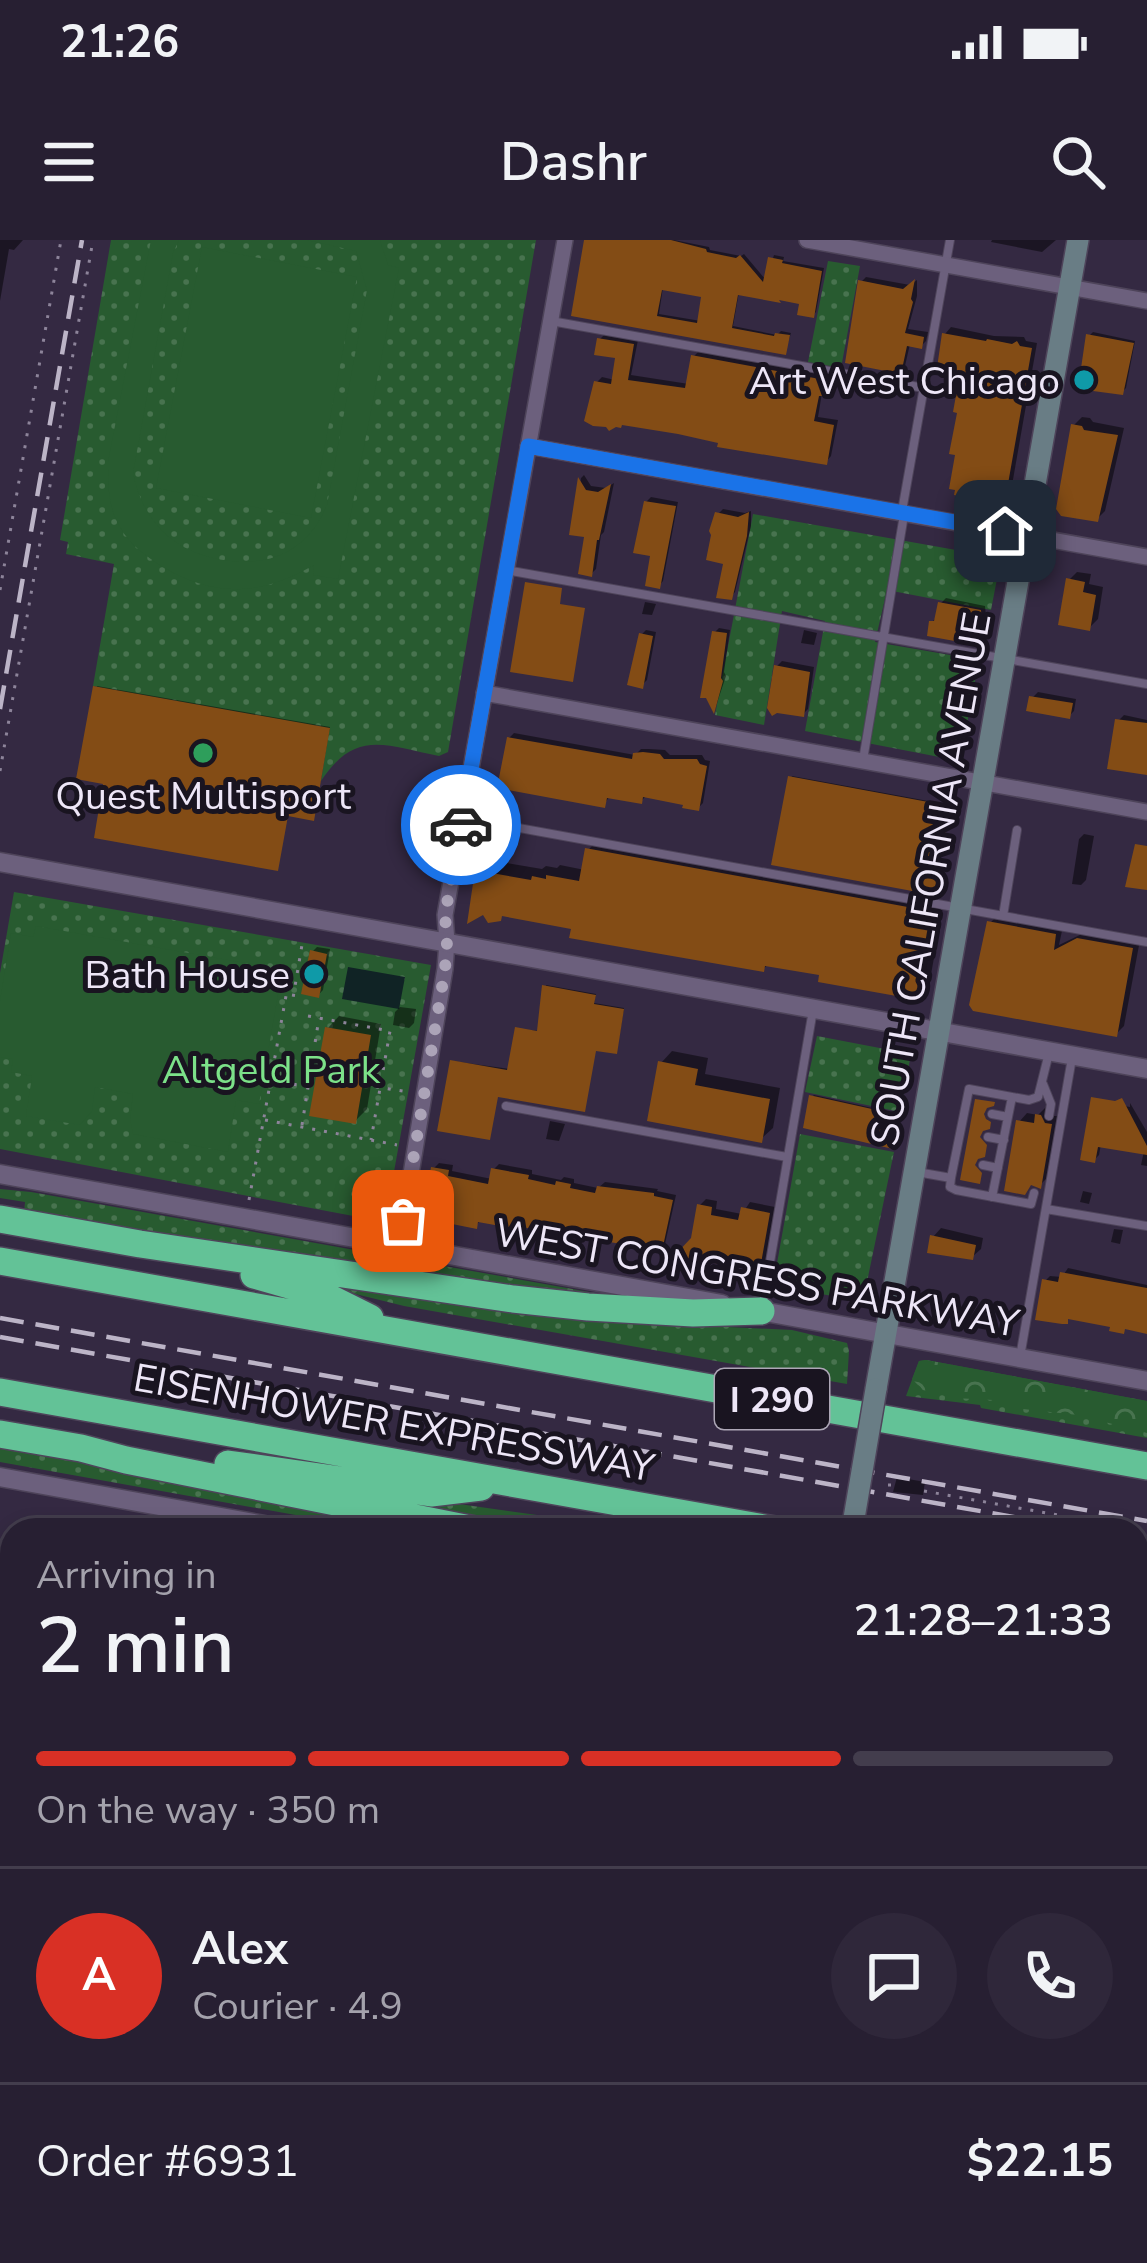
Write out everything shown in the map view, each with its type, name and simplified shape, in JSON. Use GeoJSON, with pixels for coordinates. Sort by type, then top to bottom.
{"type":"FeatureCollection","features":[{"type":"Feature","properties":{"kind":"highway"},"geometry":{"type":"LineString","coordinates":[[0,1219],[512,1299],[588,1307],[761,1311]]}},
{"type":"Feature","properties":{"kind":"highway"},"geometry":{"type":"LineString","coordinates":[[140,1244],[324,1295],[397,1332]]}},
{"type":"Feature","properties":{"kind":"highway","name":"I 290"},"geometry":{"type":"LineString","coordinates":[[0,1261],[1147,1466]]}},
{"type":"Feature","properties":{"kind":"highway","name":"EISENHOWER EXPRESSWAY"},"geometry":{"type":"LineString","coordinates":[[0,1392],[708,1518]]}},
{"type":"Feature","properties":{"kind":"highway"},"geometry":{"type":"LineString","coordinates":[[0,1433],[415,1518]]}},
{"type":"Feature","properties":{"kind":"highway"},"geometry":{"type":"LineString","coordinates":[[81,1448],[127,1450],[431,1492],[511,1483]]}},
{"type":"Feature","properties":{"kind":"main road","name":"SOUTH CALIFORNIA AVENUE"},"geometry":{"type":"LineString","coordinates":[[853,1518],[1078,240]]}},
{"type":"Feature","properties":{"kind":"street"},"geometry":{"type":"LineString","coordinates":[[399,1246],[445,969],[445,915],[565,240]]}},
{"type":"Feature","properties":{"kind":"street"},"geometry":{"type":"LineString","coordinates":[[806,240],[1147,301]]}},
{"type":"Feature","properties":{"kind":"street"},"geometry":{"type":"LineString","coordinates":[[528,446],[1147,556]]}},
{"type":"Feature","properties":{"kind":"street"},"geometry":{"type":"LineString","coordinates":[[484,693],[1147,812]]}},
{"type":"Feature","properties":{"kind":"street"},"geometry":{"type":"LineString","coordinates":[[0,862],[1147,1069]]}},
{"type":"Feature","properties":{"kind":"street","name":"WEST CONGRESS PARKWAY"},"geometry":{"type":"LineString","coordinates":[[0,1174],[1147,1381]]}},
{"type":"Feature","properties":{"kind":"street"},"geometry":{"type":"LineString","coordinates":[[0,1477],[226,1518]]}},
{"type":"Feature","properties":{"kind":"lane"},"geometry":{"type":"LineString","coordinates":[[862,761],[950,240]]}},
{"type":"Feature","properties":{"kind":"lane"},"geometry":{"type":"LineString","coordinates":[[551,321],[924,388]]}},
{"type":"Feature","properties":{"kind":"lane"},"geometry":{"type":"LineString","coordinates":[[506,570],[1147,684]]}},
{"type":"Feature","properties":{"kind":"lane"},"geometry":{"type":"LineString","coordinates":[[462,818],[1147,942]]}},
{"type":"Feature","properties":{"kind":"lane"},"geometry":{"type":"LineString","coordinates":[[1003,916],[1017,830]]}},
{"type":"Feature","properties":{"kind":"lane"},"geometry":{"type":"LineString","coordinates":[[761,1311],[813,1008]]}},
{"type":"Feature","properties":{"kind":"lane"},"geometry":{"type":"LineString","coordinates":[[1034,1193],[1031,1204],[950,1187],[969,1110],[969,1089],[1029,1100],[1039,1097],[1049,1051]]}},
{"type":"Feature","properties":{"kind":"lane"},"geometry":{"type":"LineString","coordinates":[[1020,1358],[1072,1055]]}},
{"type":"Feature","properties":{"kind":"lane"},"geometry":{"type":"LineString","coordinates":[[1042,1084],[1051,1104],[1049,1116]]}},
{"type":"Feature","properties":{"kind":"lane"},"geometry":{"type":"LineString","coordinates":[[992,1197],[1012,1097]]}},
{"type":"Feature","properties":{"kind":"lane"},"geometry":{"type":"LineString","coordinates":[[506,1106],[787,1157]]}},
{"type":"Feature","properties":{"kind":"lane"},"geometry":{"type":"LineString","coordinates":[[992,1114],[1008,1118]]}},
{"type":"Feature","properties":{"kind":"lane"},"geometry":{"type":"LineString","coordinates":[[988,1137],[1004,1140]]}},
{"type":"Feature","properties":{"kind":"lane"},"geometry":{"type":"LineString","coordinates":[[983,1165],[998,1168]]}},
{"type":"Feature","properties":{"kind":"lane"},"geometry":{"type":"LineString","coordinates":[[915,1172],[951,1178]]}},
{"type":"Feature","properties":{"kind":"lane"},"geometry":{"type":"LineString","coordinates":[[1046,1209],[1147,1226]]}},
{"type":"Feature","properties":{"kind":"path"},"geometry":{"type":"LineString","coordinates":[[0,590],[62,240]]}},
{"type":"Feature","properties":{"kind":"path"},"geometry":{"type":"LineString","coordinates":[[0,771],[93,240]]}},
{"type":"Feature","properties":{"kind":"path"},"geometry":{"type":"LineString","coordinates":[[249,1201],[286,996],[293,998],[303,939]]}},
{"type":"Feature","properties":{"kind":"path"},"geometry":{"type":"LineString","coordinates":[[308,1016],[390,1030],[371,1140]]}},
{"type":"Feature","properties":{"kind":"path"},"geometry":{"type":"LineString","coordinates":[[302,1127],[319,1018]]}},
{"type":"Feature","properties":{"kind":"path"},"geometry":{"type":"LineString","coordinates":[[270,1080],[311,1087]]}},
{"type":"Feature","properties":{"kind":"path"},"geometry":{"type":"LineString","coordinates":[[364,1085],[409,1092]]}},
{"type":"Feature","properties":{"kind":"path"},"geometry":{"type":"LineString","coordinates":[[263,1120],[400,1145]]}},
{"type":"Feature","properties":{"kind":"path"},"geometry":{"type":"LineString","coordinates":[[924,1491],[1075,1518]]}},
{"type":"Feature","properties":{"kind":"green space"},"geometry":{"type":"Polygon","coordinates":[[[111,240],[536,240],[448,752],[439,756],[388,746],[360,747],[334,764],[321,781],[329,728],[93,686],[114,564],[66,554],[68,542],[60,540],[111,240]]]}},
{"type":"Feature","properties":{"kind":"green space"},"geometry":{"type":"Polygon","coordinates":[[[151,240],[179,240],[133,473],[138,491],[162,530],[181,545],[209,557],[241,562],[271,558],[299,544],[327,505],[367,290],[356,251],[307,240],[380,240],[388,265],[399,268],[338,579],[313,575],[314,565],[257,587],[200,584],[161,566],[120,527],[111,504],[108,462],[151,240]]]}},
{"type":"Feature","properties":{"kind":"green space"},"geometry":{"type":"Polygon","coordinates":[[[202,247],[357,277],[311,518],[156,488],[202,247]]]}},
{"type":"Feature","properties":{"kind":"green space"},"geometry":{"type":"Polygon","coordinates":[[[828,261],[860,266],[841,368],[808,362],[828,261]]]}},
{"type":"Feature","properties":{"kind":"green space"},"geometry":{"type":"Polygon","coordinates":[[[753,514],[1001,558],[991,610],[887,590],[875,642],[979,660],[960,761],[805,731],[825,621],[782,611],[764,725],[715,715],[753,514]]]}},
{"type":"Feature","properties":{"kind":"green space","name":"Altgeld Park"},"geometry":{"type":"Polygon","coordinates":[[[14,892],[431,965],[385,1222],[0,1149],[0,973],[14,892]]]}},
{"type":"Feature","properties":{"kind":"green space"},"geometry":{"type":"Polygon","coordinates":[[[36,926],[261,966],[259,979],[280,983],[259,1104],[236,1100],[228,1152],[133,1134],[133,1094],[95,1087],[92,1111],[80,1125],[26,1116],[32,1076],[11,1072],[13,1059],[0,1057],[0,1001],[11,933],[33,937],[36,926]]]}},
{"type":"Feature","properties":{"kind":"green space"},"geometry":{"type":"Polygon","coordinates":[[[817,1036],[911,1054],[900,1112],[805,1092],[817,1036]]]}},
{"type":"Feature","properties":{"kind":"green space"},"geometry":{"type":"Polygon","coordinates":[[[800,1134],[894,1152],[863,1301],[773,1286],[800,1134]]]}},
{"type":"Feature","properties":{"kind":"green space"},"geometry":{"type":"Polygon","coordinates":[[[0,1189],[617,1297],[501,1289],[24,1212],[25,1202],[0,1198],[0,1189]]]}},
{"type":"Feature","properties":{"kind":"green space"},"geometry":{"type":"Polygon","coordinates":[[[283,1276],[666,1324],[792,1330],[847,1343],[847,1384],[404,1306],[283,1276]]]}},
{"type":"Feature","properties":{"kind":"green space"},"geometry":{"type":"Polygon","coordinates":[[[919,1361],[1147,1401],[1147,1438],[980,1405],[906,1396],[919,1361]]]}},
{"type":"Feature","properties":{"kind":"green space"},"geometry":{"type":"Polygon","coordinates":[[[919,1361],[1147,1401],[1147,1433],[1078,1415],[923,1390],[912,1379],[919,1361]]]}},
{"type":"Feature","properties":{"kind":"green space"},"geometry":{"type":"Polygon","coordinates":[[[0,1446],[377,1518],[312,1518],[0,1462],[0,1446]]]}},
{"type":"Feature","properties":{"kind":"green space"},"geometry":{"type":"Polygon","coordinates":[[[255,1475],[553,1518],[455,1518],[255,1475]]]}},
{"type":"Feature","properties":{"kind":"shaded area"},"geometry":{"type":"Polygon","coordinates":[[[348,967],[405,977],[399,1009],[342,999],[348,967]]]}},
{"type":"Feature","properties":{"kind":"building"},"geometry":{"type":"Polygon","coordinates":[[[584,240],[671,240],[707,252],[740,255],[763,282],[768,257],[822,271],[814,318],[797,315],[799,304],[738,295],[732,328],[790,335],[786,355],[571,316],[584,240]],[[662,290],[657,316],[697,323],[701,297],[662,290]]]}},
{"type":"Feature","properties":{"kind":"building"},"geometry":{"type":"Polygon","coordinates":[[[915,279],[905,333],[924,337],[922,349],[907,346],[901,374],[845,363],[858,280],[903,289],[915,279]]]}},
{"type":"Feature","properties":{"kind":"building"},"geometry":{"type":"Polygon","coordinates":[[[942,333],[1017,341],[1032,348],[1005,501],[1000,505],[954,495],[955,490],[949,489],[960,373],[937,368],[942,333]]]}},
{"type":"Feature","properties":{"kind":"building"},"geometry":{"type":"Polygon","coordinates":[[[1086,334],[1134,343],[1123,395],[1078,389],[1086,334]]]}},
{"type":"Feature","properties":{"kind":"building"},"geometry":{"type":"Polygon","coordinates":[[[597,338],[634,344],[628,380],[685,388],[691,355],[825,380],[814,421],[834,425],[827,465],[717,447],[718,443],[678,434],[622,425],[609,431],[593,426],[584,421],[594,381],[611,384],[615,358],[594,355],[597,338]]]}},
{"type":"Feature","properties":{"kind":"building"},"geometry":{"type":"Polygon","coordinates":[[[1071,424],[1118,435],[1098,522],[1061,516],[1056,509],[1071,424]]]}},
{"type":"Feature","properties":{"kind":"building"},"geometry":{"type":"Polygon","coordinates":[[[578,477],[586,490],[598,492],[611,484],[592,577],[578,574],[584,537],[569,535],[578,477]]]}},
{"type":"Feature","properties":{"kind":"building"},"geometry":{"type":"Polygon","coordinates":[[[644,501],[676,506],[660,589],[645,586],[650,556],[633,553],[644,501]]]}},
{"type":"Feature","properties":{"kind":"building"},"geometry":{"type":"Polygon","coordinates":[[[715,512],[738,517],[749,512],[732,600],[716,598],[723,564],[706,560],[715,512]]]}},
{"type":"Feature","properties":{"kind":"building"},"geometry":{"type":"Polygon","coordinates":[[[1066,578],[1085,582],[1083,592],[1096,595],[1090,631],[1058,625],[1066,578]]]}},
{"type":"Feature","properties":{"kind":"building"},"geometry":{"type":"Polygon","coordinates":[[[525,582],[562,588],[560,604],[585,608],[573,682],[510,672],[525,582]]]}},
{"type":"Feature","properties":{"kind":"building"},"geometry":{"type":"Polygon","coordinates":[[[938,602],[981,610],[982,624],[975,625],[971,644],[927,636],[938,602]]]}},
{"type":"Feature","properties":{"kind":"building"},"geometry":{"type":"Polygon","coordinates":[[[712,631],[727,633],[723,681],[714,714],[706,698],[700,698],[712,631]]]}},
{"type":"Feature","properties":{"kind":"building"},"geometry":{"type":"Polygon","coordinates":[[[639,633],[653,636],[643,689],[627,685],[639,633]]]}},
{"type":"Feature","properties":{"kind":"building"},"geometry":{"type":"Polygon","coordinates":[[[774,665],[810,672],[804,717],[772,716],[767,708],[774,665]]]}},
{"type":"Feature","properties":{"kind":"building","name":"Quest Multisport"},"geometry":{"type":"Polygon","coordinates":[[[93,686],[330,728],[314,821],[288,816],[278,871],[94,838],[103,784],[76,779],[93,686]]]}},
{"type":"Feature","properties":{"kind":"building"},"geometry":{"type":"Polygon","coordinates":[[[1029,696],[1073,703],[1070,719],[1026,711],[1029,696]]]}},
{"type":"Feature","properties":{"kind":"building"},"geometry":{"type":"Polygon","coordinates":[[[1115,719],[1147,723],[1147,775],[1107,769],[1115,719]]]}},
{"type":"Feature","properties":{"kind":"building"},"geometry":{"type":"Polygon","coordinates":[[[507,737],[632,759],[633,753],[643,752],[664,759],[697,759],[707,766],[699,811],[643,797],[642,804],[607,798],[605,808],[497,788],[507,737]]]}},
{"type":"Feature","properties":{"kind":"building"},"geometry":{"type":"Polygon","coordinates":[[[788,776],[950,806],[934,895],[771,865],[788,776]]]}},
{"type":"Feature","properties":{"kind":"building"},"geometry":{"type":"Polygon","coordinates":[[[1135,844],[1147,846],[1147,890],[1125,887],[1135,844]]]}},
{"type":"Feature","properties":{"kind":"building"},"geometry":{"type":"Polygon","coordinates":[[[585,848],[935,912],[919,1000],[818,982],[819,975],[765,966],[764,972],[569,938],[571,929],[502,916],[501,921],[488,923],[483,915],[467,924],[475,870],[531,880],[532,876],[546,879],[546,875],[579,881],[585,848]]]}},
{"type":"Feature","properties":{"kind":"building"},"geometry":{"type":"Polygon","coordinates":[[[987,921],[1056,934],[1054,950],[1077,938],[1133,948],[1117,1037],[973,1011],[969,1005],[987,921]]]}},
{"type":"Feature","properties":{"kind":"building","name":"Bath House"},"geometry":{"type":"Polygon","coordinates":[[[310,950],[327,954],[319,998],[301,994],[310,950]]]}},
{"type":"Feature","properties":{"kind":"building"},"geometry":{"type":"Polygon","coordinates":[[[542,985],[596,995],[594,1004],[624,1009],[617,1054],[596,1051],[585,1112],[498,1097],[490,1140],[437,1131],[450,1060],[507,1070],[515,1027],[537,1031],[542,985]]]}},
{"type":"Feature","properties":{"kind":"building"},"geometry":{"type":"Polygon","coordinates":[[[325,1027],[371,1035],[356,1124],[309,1116],[325,1027]]]}},
{"type":"Feature","properties":{"kind":"building"},"geometry":{"type":"Polygon","coordinates":[[[658,1061],[698,1069],[695,1085],[770,1099],[762,1143],[647,1121],[658,1061]]]}},
{"type":"Feature","properties":{"kind":"building"},"geometry":{"type":"Polygon","coordinates":[[[809,1095],[899,1115],[893,1149],[803,1128],[809,1095]]]}},
{"type":"Feature","properties":{"kind":"building"},"geometry":{"type":"Polygon","coordinates":[[[1091,1097],[1122,1098],[1147,1146],[1147,1155],[1098,1147],[1095,1163],[1080,1160],[1091,1097]]]}},
{"type":"Feature","properties":{"kind":"building"},"geometry":{"type":"Polygon","coordinates":[[[975,1099],[995,1102],[984,1114],[991,1122],[980,1137],[987,1145],[985,1157],[975,1165],[982,1173],[980,1184],[960,1180],[975,1099]]]}},
{"type":"Feature","properties":{"kind":"building"},"geometry":{"type":"Polygon","coordinates":[[[1035,1114],[1052,1124],[1041,1189],[1031,1185],[1025,1195],[1004,1191],[1016,1120],[1034,1123],[1035,1114]]]}},
{"type":"Feature","properties":{"kind":"building"},"geometry":{"type":"Polygon","coordinates":[[[431,1167],[449,1170],[448,1176],[488,1184],[491,1168],[595,1193],[597,1186],[654,1193],[673,1200],[662,1251],[563,1234],[563,1238],[517,1226],[478,1222],[477,1229],[422,1218],[431,1167]]]}},
{"type":"Feature","properties":{"kind":"building"},"geometry":{"type":"Polygon","coordinates":[[[697,1204],[712,1207],[711,1215],[738,1220],[741,1207],[770,1213],[760,1269],[676,1254],[691,1238],[697,1204]]]}},
{"type":"Feature","properties":{"kind":"building"},"geometry":{"type":"Polygon","coordinates":[[[930,1235],[976,1245],[973,1260],[927,1253],[930,1235]]]}},
{"type":"Feature","properties":{"kind":"building"},"geometry":{"type":"Polygon","coordinates":[[[1060,1272],[1147,1288],[1147,1334],[1125,1329],[1124,1334],[1068,1319],[1068,1324],[1035,1320],[1042,1279],[1058,1282],[1060,1272]]]}},
{"type":"Feature","properties":{"kind":"railway"},"geometry":{"type":"LineString","coordinates":[[0,709],[82,240]]}},
{"type":"Feature","properties":{"kind":"railway"},"geometry":{"type":"LineString","coordinates":[[0,1318],[1130,1518]]}},
{"type":"Feature","properties":{"kind":"railway"},"geometry":{"type":"LineString","coordinates":[[0,1337],[1019,1518]]}},
{"type":"Feature","properties":{"kind":"way so far"},"geometry":{"type":"LineString","coordinates":[[403,1221],[445,969],[445,915],[461,825]]}},
{"type":"Feature","properties":{"kind":"place","name":"Art West Chicago"},"geometry":{"type":"Point","coordinates":[1084,380]}},
{"type":"Feature","properties":{"kind":"place","name":"Quest Multisport"},"geometry":{"type":"Point","coordinates":[203,753]}},
{"type":"Feature","properties":{"kind":"place","name":"Bath House"},"geometry":{"type":"Point","coordinates":[314,974]}},
{"type":"Feature","properties":{"kind":"route"},"geometry":{"type":"LineString","coordinates":[[461,825],[528,446],[1005,531]]}}]}
